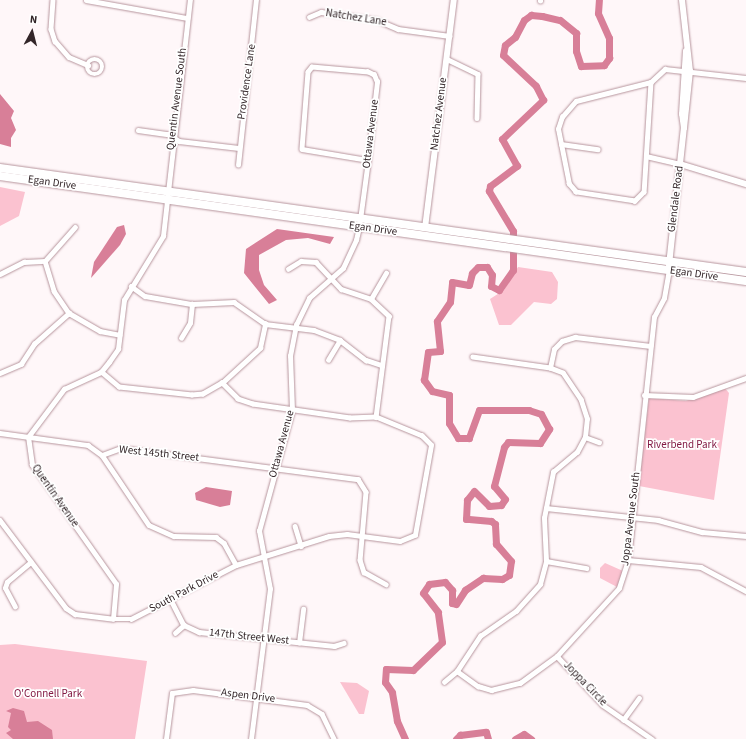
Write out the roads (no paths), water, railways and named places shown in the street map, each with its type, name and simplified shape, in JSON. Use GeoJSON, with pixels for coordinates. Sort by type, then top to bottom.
{"type":"FeatureCollection","features":[{"type":"Feature","properties":{"kind":"highway","name":"Egan Drive"},"geometry":{"type":"LineString","coordinates":[[0,168],[166,195],[359,223],[669,266],[746,272]]}},
{"type":"Feature","properties":{"kind":"highway","name":"Egan Drive"},"geometry":{"type":"LineString","coordinates":[[0,176],[166,195]]}},
{"type":"Feature","properties":{"kind":"highway","name":"Egan Drive"},"geometry":{"type":"LineString","coordinates":[[359,223],[425,228],[669,266],[727,278],[746,280]]}},
{"type":"Feature","properties":{"kind":"street"},"geometry":{"type":"LineString","coordinates":[[53,0],[51,29],[55,41],[69,57],[88,65]]}},
{"type":"Feature","properties":{"kind":"street"},"geometry":{"type":"LineString","coordinates":[[86,0],[187,18]]}},
{"type":"Feature","properties":{"kind":"street","name":"Quentin Avenue South"},"geometry":{"type":"LineString","coordinates":[[166,195],[190,0]]}},
{"type":"Feature","properties":{"kind":"street","name":"Providence Lane"},"geometry":{"type":"LineString","coordinates":[[238,165],[256,0]]}},
{"type":"Feature","properties":{"kind":"street","name":"Natchez Avenue"},"geometry":{"type":"LineString","coordinates":[[425,228],[454,0]]}},
{"type":"Feature","properties":{"kind":"street","name":"Glendale Road"},"geometry":{"type":"LineString","coordinates":[[669,266],[684,128],[687,71],[682,0]]}},
{"type":"Feature","properties":{"kind":"street","name":"Natchez Lane"},"geometry":{"type":"LineString","coordinates":[[308,17],[321,12],[377,20],[398,29],[450,36]]}},
{"type":"Feature","properties":{"kind":"street"},"geometry":{"type":"LineString","coordinates":[[446,59],[478,74],[477,118]]}},
{"type":"Feature","properties":{"kind":"street","name":"Ottawa Avenue"},"geometry":{"type":"LineString","coordinates":[[252,739],[270,589],[259,531],[292,410],[290,356],[296,325],[309,298],[333,279],[349,259],[359,223],[368,160],[377,82],[374,75],[312,67],[308,72],[302,149],[368,160]]}},
{"type":"Feature","properties":{"kind":"street"},"geometry":{"type":"LineString","coordinates":[[651,82],[644,192],[635,201],[576,192],[569,184],[561,144],[560,121],[579,99],[651,82],[666,69],[746,78]]}},
{"type":"Feature","properties":{"kind":"street"},"geometry":{"type":"LineString","coordinates":[[138,130],[173,137],[179,141],[239,148]]}},
{"type":"Feature","properties":{"kind":"street"},"geometry":{"type":"LineString","coordinates":[[561,144],[598,149]]}},
{"type":"Feature","properties":{"kind":"street"},"geometry":{"type":"LineString","coordinates":[[646,156],[680,164],[746,184]]}},
{"type":"Feature","properties":{"kind":"street"},"geometry":{"type":"LineString","coordinates":[[28,437],[64,389],[100,372],[118,349],[124,300],[131,286],[163,236],[166,195]]}},
{"type":"Feature","properties":{"kind":"street"},"geometry":{"type":"LineString","coordinates":[[0,274],[24,262],[45,261],[75,227]]}},
{"type":"Feature","properties":{"kind":"street"},"geometry":{"type":"LineString","coordinates":[[45,261],[54,291],[69,313],[100,331],[120,335]]}},
{"type":"Feature","properties":{"kind":"street"},"geometry":{"type":"LineString","coordinates":[[222,383],[238,399],[292,410],[350,418],[376,417],[381,365],[389,316],[371,299],[346,292],[311,261],[302,261],[288,269]]}},
{"type":"Feature","properties":{"kind":"street","name":"Joppa Avenue South"},"geometry":{"type":"LineString","coordinates":[[457,671],[478,686],[492,690],[507,688],[557,656],[619,588],[628,560],[644,395],[654,317],[664,298],[669,266]]}},
{"type":"Feature","properties":{"kind":"street"},"geometry":{"type":"LineString","coordinates":[[371,299],[386,274]]}},
{"type":"Feature","properties":{"kind":"street"},"geometry":{"type":"LineString","coordinates":[[131,286],[145,296],[192,304],[234,302],[265,324],[296,325],[340,340],[366,360],[381,365]]}},
{"type":"Feature","properties":{"kind":"street"},"geometry":{"type":"LineString","coordinates":[[181,338],[190,323],[192,304]]}},
{"type":"Feature","properties":{"kind":"street"},"geometry":{"type":"LineString","coordinates":[[0,373],[21,364],[34,344],[69,313]]}},
{"type":"Feature","properties":{"kind":"street"},"geometry":{"type":"LineString","coordinates":[[100,372],[119,387],[192,395],[203,394],[222,383],[260,348],[265,324]]}},
{"type":"Feature","properties":{"kind":"street"},"geometry":{"type":"LineString","coordinates":[[550,368],[554,349],[562,341],[575,337],[650,346]]}},
{"type":"Feature","properties":{"kind":"street"},"geometry":{"type":"LineString","coordinates":[[328,360],[340,340]]}},
{"type":"Feature","properties":{"kind":"street"},"geometry":{"type":"LineString","coordinates":[[444,682],[457,671],[480,636],[525,603],[540,584],[546,561],[546,508],[553,472],[577,452],[585,437],[587,419],[574,385],[563,373],[550,368],[473,357]]}},
{"type":"Feature","properties":{"kind":"street"},"geometry":{"type":"LineString","coordinates":[[644,395],[693,397],[746,378]]}},
{"type":"Feature","properties":{"kind":"street","name":"South Park Drive"},"geometry":{"type":"LineString","coordinates":[[0,520],[66,608],[75,614],[113,619],[131,619],[171,600],[236,565],[301,546],[329,536],[362,535],[409,540],[419,526],[431,445],[415,433],[376,417]]}},
{"type":"Feature","properties":{"kind":"street","name":"West 145th Street"},"geometry":{"type":"LineString","coordinates":[[0,433],[75,442],[102,455],[121,448],[351,477],[363,484],[366,492],[362,535]]}},
{"type":"Feature","properties":{"kind":"street","name":"Quentin Avenue"},"geometry":{"type":"LineString","coordinates":[[28,437],[32,465],[116,584],[113,619]]}},
{"type":"Feature","properties":{"kind":"street"},"geometry":{"type":"LineString","coordinates":[[585,437],[599,442]]}},
{"type":"Feature","properties":{"kind":"street"},"geometry":{"type":"LineString","coordinates":[[102,455],[149,525],[161,532],[216,537],[224,543],[236,565]]}},
{"type":"Feature","properties":{"kind":"street"},"geometry":{"type":"LineString","coordinates":[[546,508],[631,517],[702,532],[746,536]]}},
{"type":"Feature","properties":{"kind":"street"},"geometry":{"type":"LineString","coordinates":[[295,526],[301,546]]}},
{"type":"Feature","properties":{"kind":"street"},"geometry":{"type":"LineString","coordinates":[[362,535],[360,560],[364,572],[386,584]]}},
{"type":"Feature","properties":{"kind":"street"},"geometry":{"type":"LineString","coordinates":[[628,560],[683,562],[701,567],[746,591]]}},
{"type":"Feature","properties":{"kind":"street"},"geometry":{"type":"LineString","coordinates":[[546,561],[586,568]]}},
{"type":"Feature","properties":{"kind":"street"},"geometry":{"type":"LineString","coordinates":[[15,607],[5,588],[7,582],[31,562]]}},
{"type":"Feature","properties":{"kind":"street"},"geometry":{"type":"LineString","coordinates":[[171,600],[184,625],[176,633]]}},
{"type":"Feature","properties":{"kind":"street"},"geometry":{"type":"LineString","coordinates":[[299,643],[303,609]]}},
{"type":"Feature","properties":{"kind":"street","name":"147th Street West"},"geometry":{"type":"LineString","coordinates":[[184,625],[198,632],[299,643],[344,643]]}},
{"type":"Feature","properties":{"kind":"street","name":"Joppa Circle"},"geometry":{"type":"LineString","coordinates":[[557,656],[603,705],[652,739]]}},
{"type":"Feature","properties":{"kind":"street","name":"Aspen Drive"},"geometry":{"type":"LineString","coordinates":[[166,739],[172,693],[179,691],[296,702],[316,708],[329,723],[334,739]]}},
{"type":"Feature","properties":{"kind":"street"},"geometry":{"type":"LineString","coordinates":[[624,720],[639,698]]}},
{"type":"Feature","properties":{"kind":"waterway"},"geometry":{"type":"LineString","coordinates":[[405,739],[397,721],[392,692],[385,682],[386,669],[413,670],[442,642],[438,612],[423,593],[429,584],[445,582],[452,590],[452,603],[456,604],[465,590],[483,578],[502,579],[509,575],[511,561],[496,544],[495,524],[491,521],[466,519],[467,500],[474,491],[489,506],[501,505],[505,499],[494,486],[504,447],[508,442],[540,443],[549,429],[541,414],[529,410],[479,410],[469,438],[458,438],[449,423],[449,395],[432,391],[424,380],[428,352],[440,351],[437,321],[450,302],[452,282],[469,285],[472,273],[478,267],[487,267],[492,275],[491,286],[499,290],[513,270],[513,231],[489,191],[490,186],[517,166],[502,139],[543,100],[536,86],[503,55],[505,45],[515,37],[524,20],[531,15],[542,16],[560,20],[576,33],[576,51],[581,66],[604,65],[609,58],[609,38],[598,13],[599,0]]}},
{"type":"Feature","properties":{"kind":"waterway"},"geometry":{"type":"LineString","coordinates":[[456,739],[460,735],[486,732],[488,739]]}},
{"type":"Feature","properties":{"kind":"waterway"},"geometry":{"type":"LineString","coordinates":[[515,739],[524,734],[531,739]]}},
{"type":"Feature","properties":{"kind":"park label","name":"Riverbend Park"},"geometry":{"type":"Point","coordinates":[682,445]}},
{"type":"Feature","properties":{"kind":"park label","name":"O'Connell Park"},"geometry":{"type":"Point","coordinates":[48,694]}}]}
